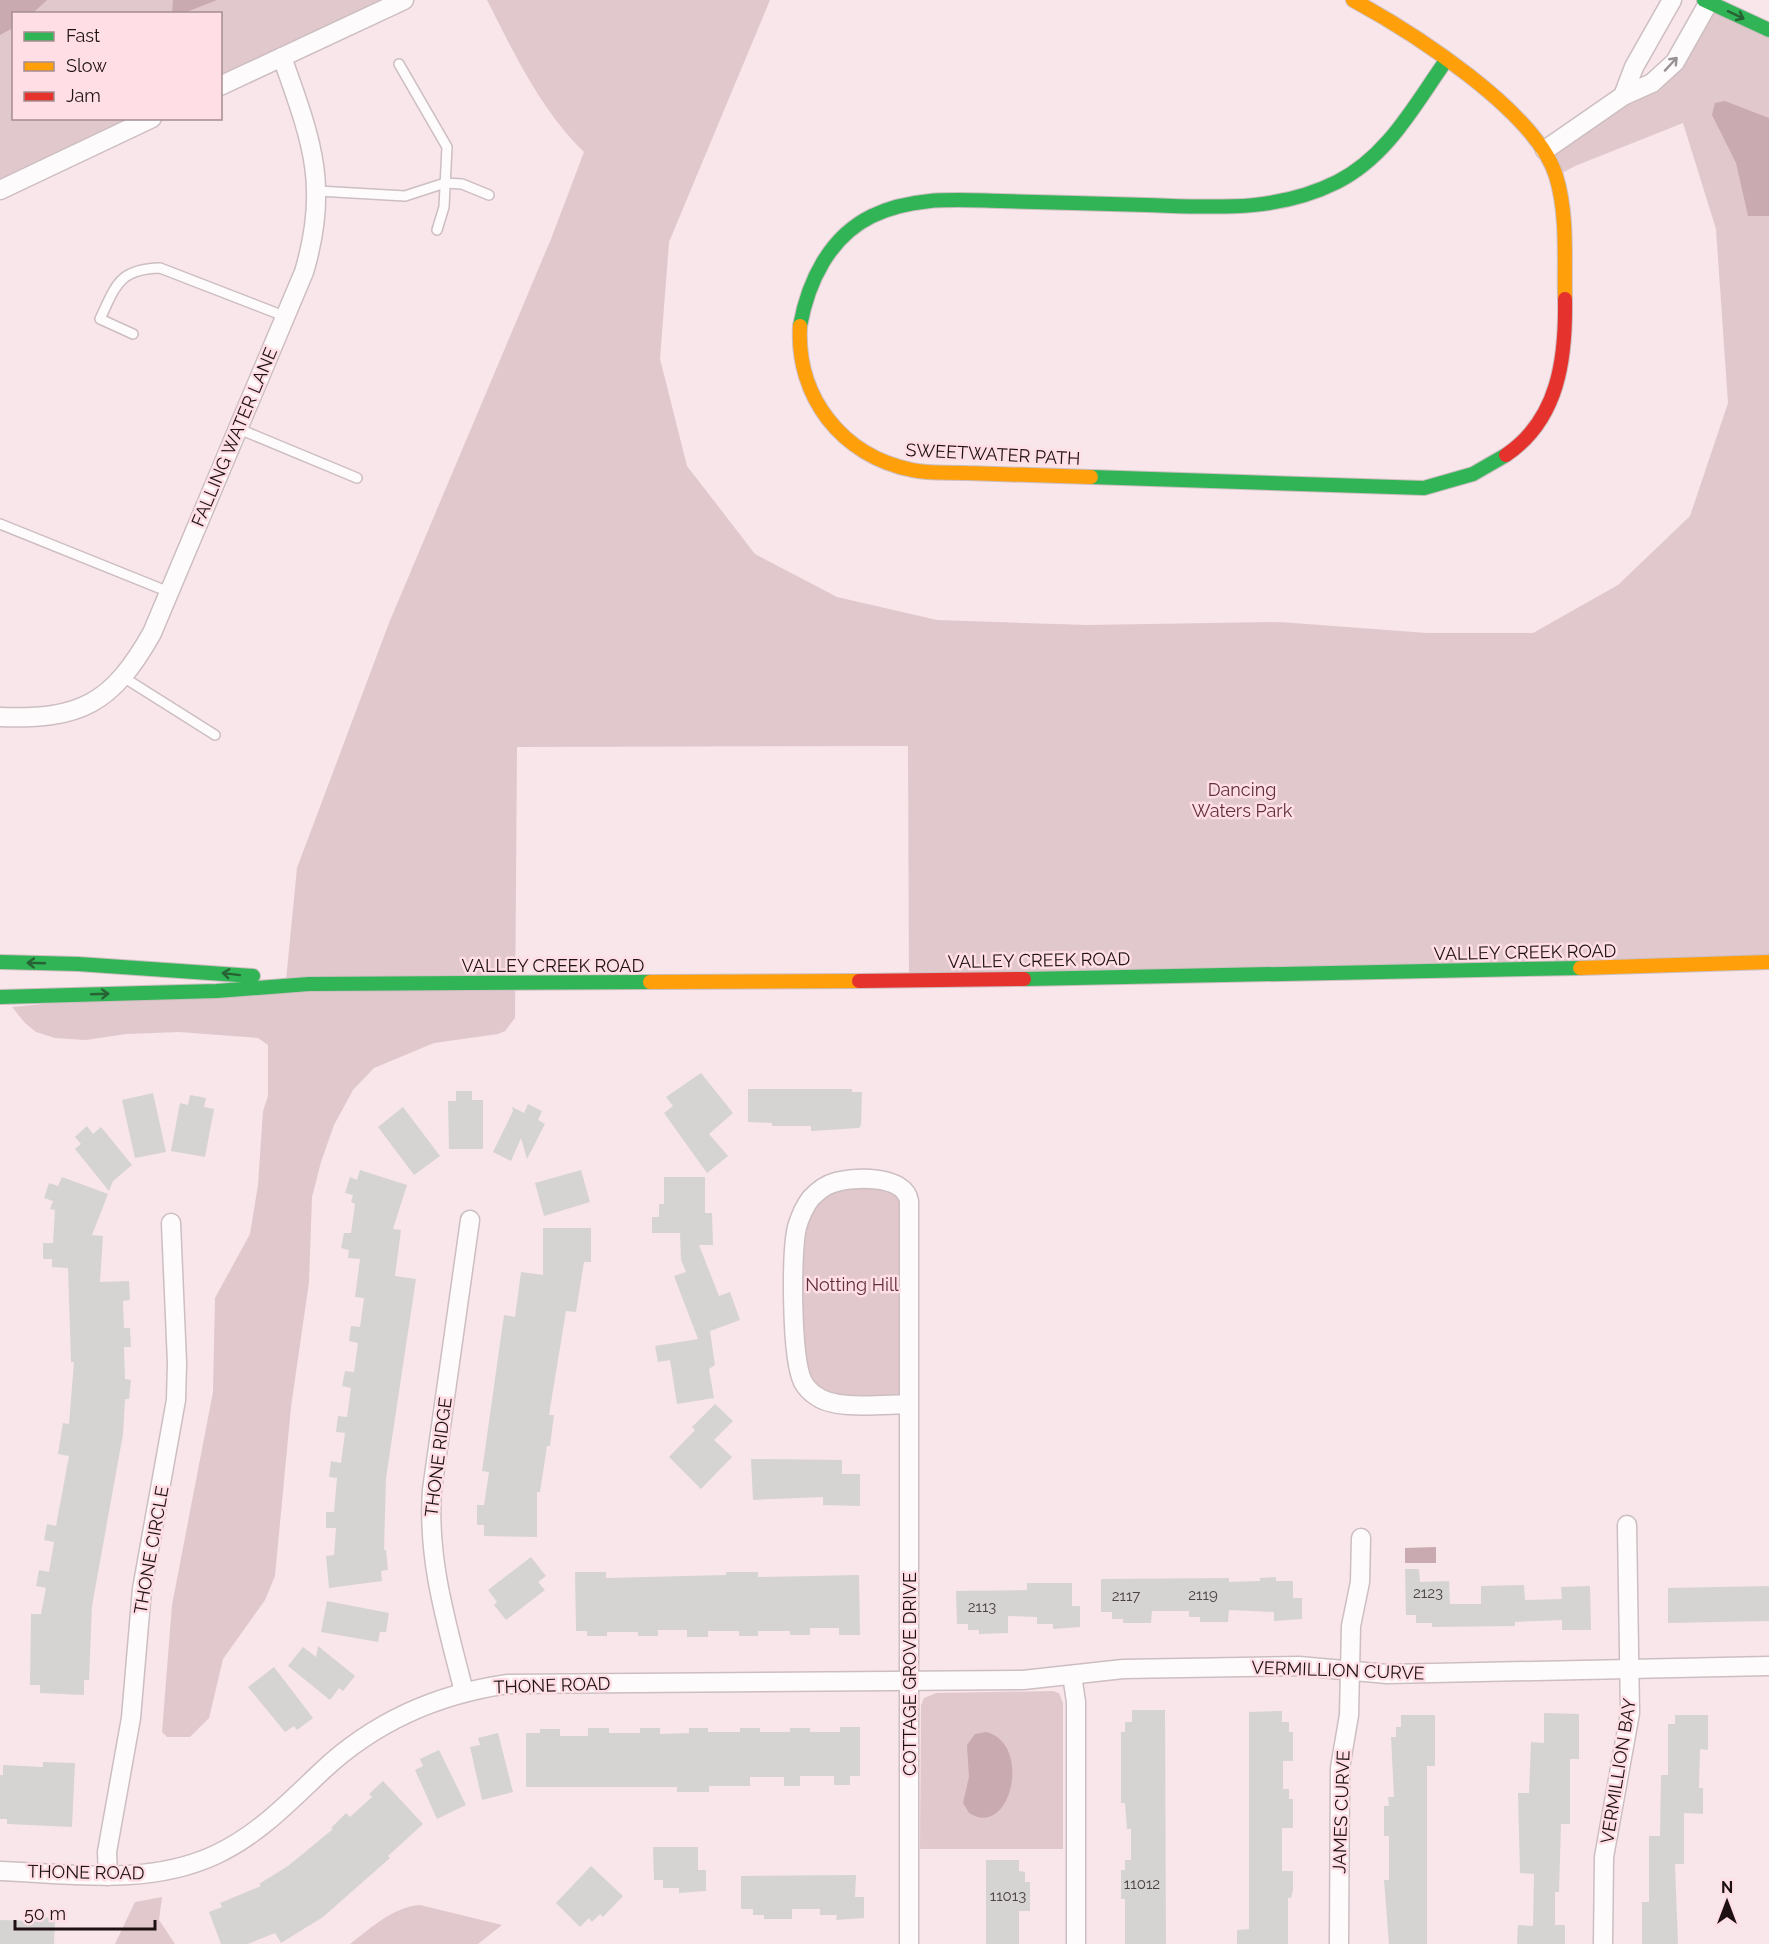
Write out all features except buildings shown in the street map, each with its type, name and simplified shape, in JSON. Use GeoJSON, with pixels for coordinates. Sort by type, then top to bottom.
{"type":"FeatureCollection","features":[{"type":"Feature","properties":{"kind":"street"},"geometry":{"type":"LineString","coordinates":[[222,85],[404,0]]}},
{"type":"Feature","properties":{"kind":"street","name":"SWEETWATER PATH"},"geometry":{"type":"LineString","coordinates":[[1353,0],[1368,7],[1445,62],[1503,105],[1545,150],[1558,185],[1564,220],[1564,334],[1560,374],[1555,392],[1541,420],[1521,444],[1494,466],[1458,482],[1424,488],[915,471],[886,464],[860,450],[838,433],[819,408],[805,378],[797,340],[801,308],[812,277],[854,227],[907,203],[938,199],[1231,208],[1287,202],[1327,187],[1363,166],[1387,144],[1445,62]]}},
{"type":"Feature","properties":{"kind":"street"},"geometry":{"type":"LineString","coordinates":[[1623,96],[1634,67],[1672,0]]}},
{"type":"Feature","properties":{"kind":"street"},"geometry":{"type":"LineString","coordinates":[[1545,150],[1623,96],[1652,83],[1675,62],[1708,1],[1769,30]]}},
{"type":"Feature","properties":{"kind":"street","name":"FALLING WATER LANE"},"geometry":{"type":"LineString","coordinates":[[0,717],[46,717],[65,714],[89,705],[123,677],[152,633],[304,272],[312,242],[318,191],[308,128],[282,57]]}},
{"type":"Feature","properties":{"kind":"street"},"geometry":{"type":"LineString","coordinates":[[0,190],[148,120]]}},
{"type":"Feature","properties":{"kind":"street","name":"VALLEY CREEK ROAD"},"geometry":{"type":"LineString","coordinates":[[0,962],[216,972],[309,984]]}},
{"type":"Feature","properties":{"kind":"street","name":"VALLEY CREEK ROAD"},"geometry":{"type":"LineString","coordinates":[[0,997],[218,991],[309,984],[909,981],[1563,969],[1769,962]]}},
{"type":"Feature","properties":{"kind":"street","name":"COTTAGE GROVE DRIVE"},"geometry":{"type":"LineString","coordinates":[[909,1404],[836,1404],[815,1396],[803,1381],[796,1345],[795,1238],[805,1207],[819,1190],[835,1182],[888,1181],[899,1184],[908,1196],[909,1404],[909,1944]]}},
{"type":"Feature","properties":{"kind":"street","name":"THONE RIDGE"},"geometry":{"type":"LineString","coordinates":[[464,1692],[436,1584],[430,1528],[432,1490],[470,1220]]}},
{"type":"Feature","properties":{"kind":"street","name":"THONE CIRCLE"},"geometry":{"type":"LineString","coordinates":[[108,1876],[109,1844],[133,1703],[142,1589],[176,1400],[171,1223]]}},
{"type":"Feature","properties":{"kind":"street","name":"VERMILLION BAY"},"geometry":{"type":"LineString","coordinates":[[1603,1944],[1604,1857],[1630,1713],[1627,1525]]}},
{"type":"Feature","properties":{"kind":"street","name":"JAMES CURVE"},"geometry":{"type":"LineString","coordinates":[[1339,1944],[1339,1774],[1349,1715],[1351,1626],[1360,1582],[1360,1538]]}},
{"type":"Feature","properties":{"kind":"street","name":"VERMILLION CURVE"},"geometry":{"type":"LineString","coordinates":[[909,1682],[1023,1680],[1123,1669],[1299,1666],[1387,1674],[1769,1666]]}},
{"type":"Feature","properties":{"kind":"street"},"geometry":{"type":"LineString","coordinates":[[1072,1675],[1076,1702],[1076,1944]]}},
{"type":"Feature","properties":{"kind":"street","name":"THONE ROAD"},"geometry":{"type":"LineString","coordinates":[[0,1871],[108,1876],[160,1872],[220,1853],[259,1830],[330,1764],[369,1734],[421,1707],[464,1692],[526,1683],[909,1682]]}},
{"type":"Feature","properties":{"kind":"lane"},"geometry":{"type":"LineString","coordinates":[[399,64],[447,147],[444,207],[437,230]]}},
{"type":"Feature","properties":{"kind":"lane"},"geometry":{"type":"LineString","coordinates":[[318,191],[405,196],[445,183],[462,184],[489,195]]}},
{"type":"Feature","properties":{"kind":"lane"},"geometry":{"type":"LineString","coordinates":[[133,334],[100,319],[117,281],[143,268],[160,268],[284,316]]}},
{"type":"Feature","properties":{"kind":"lane"},"geometry":{"type":"LineString","coordinates":[[239,429],[357,478]]}},
{"type":"Feature","properties":{"kind":"lane"},"geometry":{"type":"LineString","coordinates":[[0,524],[169,592]]}},
{"type":"Feature","properties":{"kind":"lane"},"geometry":{"type":"LineString","coordinates":[[123,677],[215,735]]}},
{"type":"Feature","properties":{"kind":"green space"},"geometry":{"type":"Polygon","coordinates":[[[0,0],[404,0],[222,86],[222,12],[12,12],[12,120],[150,120],[0,190],[0,0]]]}},
{"type":"Feature","properties":{"kind":"green space","name":"Dancing Waters Park"},"geometry":{"type":"Polygon","coordinates":[[[487,0],[770,0],[669,242],[660,359],[687,466],[755,554],[837,597],[937,620],[1087,625],[1280,622],[1427,633],[1533,633],[1618,585],[1690,516],[1728,403],[1716,229],[1683,123],[1575,166],[1555,177],[1545,150],[1652,83],[1709,3],[1769,30],[1769,962],[909,981],[908,746],[517,747],[515,1018],[505,1031],[498,1034],[434,1043],[374,1068],[353,1090],[334,1125],[312,1197],[309,1282],[291,1407],[275,1576],[265,1600],[223,1659],[209,1718],[190,1737],[167,1737],[162,1732],[172,1605],[213,1392],[215,1298],[250,1234],[258,1185],[263,1111],[268,1096],[268,1045],[258,1038],[179,1032],[126,1034],[86,1040],[55,1038],[36,1032],[12,1007],[286,980],[297,868],[389,623],[551,239],[584,152],[554,118],[541,99],[487,0]]]}},
{"type":"Feature","properties":{"kind":"green space","name":"Notting Hill"},"geometry":{"type":"Polygon","coordinates":[[[829,1184],[906,1191],[909,1404],[836,1404],[799,1370],[795,1237],[829,1184]]]}},
{"type":"Feature","properties":{"kind":"green space"},"geometry":{"type":"Polygon","coordinates":[[[1053,1691],[1059,1693],[1063,1703],[1063,1849],[920,1849],[921,1705],[924,1698],[936,1693],[1053,1691]]]}},
{"type":"Feature","properties":{"kind":"green space"},"geometry":{"type":"Polygon","coordinates":[[[162,1897],[159,1920],[175,1944],[115,1944],[135,1902],[162,1897]]]}},
{"type":"Feature","properties":{"kind":"green space"},"geometry":{"type":"Polygon","coordinates":[[[420,1905],[502,1925],[478,1944],[350,1944],[392,1914],[420,1905]]]}},
{"type":"Feature","properties":{"kind":"shaded area"},"geometry":{"type":"Polygon","coordinates":[[[0,0],[47,0],[34,12],[12,12],[12,29],[0,35],[0,0]]]}},
{"type":"Feature","properties":{"kind":"shaded area"},"geometry":{"type":"Polygon","coordinates":[[[173,0],[217,0],[187,12],[172,12],[173,0]]]}},
{"type":"Feature","properties":{"kind":"shaded area"},"geometry":{"type":"Polygon","coordinates":[[[1725,101],[1769,118],[1769,216],[1748,216],[1736,163],[1712,115],[1715,103],[1725,101]]]}},
{"type":"Feature","properties":{"kind":"shaded area"},"geometry":{"type":"Polygon","coordinates":[[[1436,1547],[1436,1563],[1405,1563],[1405,1548],[1436,1547]]]}},
{"type":"Feature","properties":{"kind":"shaded area"},"geometry":{"type":"Polygon","coordinates":[[[986,1732],[1000,1740],[1009,1753],[1012,1770],[1011,1787],[1005,1802],[996,1813],[984,1818],[969,1813],[963,1803],[969,1777],[967,1745],[975,1734],[986,1732]]]}},
{"type":"Feature","properties":{"kind":"traffic: fast"},"geometry":{"type":"LineString","coordinates":[[1704,0],[1769,30]]}},
{"type":"Feature","properties":{"kind":"traffic: fast"},"geometry":{"type":"LineString","coordinates":[[800,326],[815,277],[832,248],[857,225],[872,216],[903,205],[952,200],[1220,207],[1290,199],[1337,182],[1371,159],[1398,129],[1445,62]]}},
{"type":"Feature","properties":{"kind":"traffic: fast"},"geometry":{"type":"LineString","coordinates":[[1091,477],[1424,488],[1473,474],[1506,455]]}},
{"type":"Feature","properties":{"kind":"traffic: fast"},"geometry":{"type":"LineString","coordinates":[[0,962],[78,964],[253,976]]}},
{"type":"Feature","properties":{"kind":"traffic: fast"},"geometry":{"type":"LineString","coordinates":[[1024,979],[1580,968]]}},
{"type":"Feature","properties":{"kind":"traffic: fast"},"geometry":{"type":"LineString","coordinates":[[0,997],[217,991],[309,984],[650,982]]}},
{"type":"Feature","properties":{"kind":"traffic: slow"},"geometry":{"type":"LineString","coordinates":[[1353,0],[1407,32],[1469,76],[1499,100],[1544,151],[1556,176],[1560,191],[1565,237],[1565,299]]}},
{"type":"Feature","properties":{"kind":"traffic: slow"},"geometry":{"type":"LineString","coordinates":[[800,326],[801,352],[806,376],[815,399],[828,419],[864,452],[887,463],[925,472],[1091,477]]}},
{"type":"Feature","properties":{"kind":"traffic: slow"},"geometry":{"type":"LineString","coordinates":[[1580,968],[1769,962]]}},
{"type":"Feature","properties":{"kind":"traffic: slow"},"geometry":{"type":"LineString","coordinates":[[650,982],[859,981]]}},
{"type":"Feature","properties":{"kind":"traffic: jam"},"geometry":{"type":"LineString","coordinates":[[1506,455],[1538,424],[1556,386],[1564,343],[1565,299]]}},
{"type":"Feature","properties":{"kind":"traffic: jam"},"geometry":{"type":"LineString","coordinates":[[859,981],[1024,979]]}}]}
